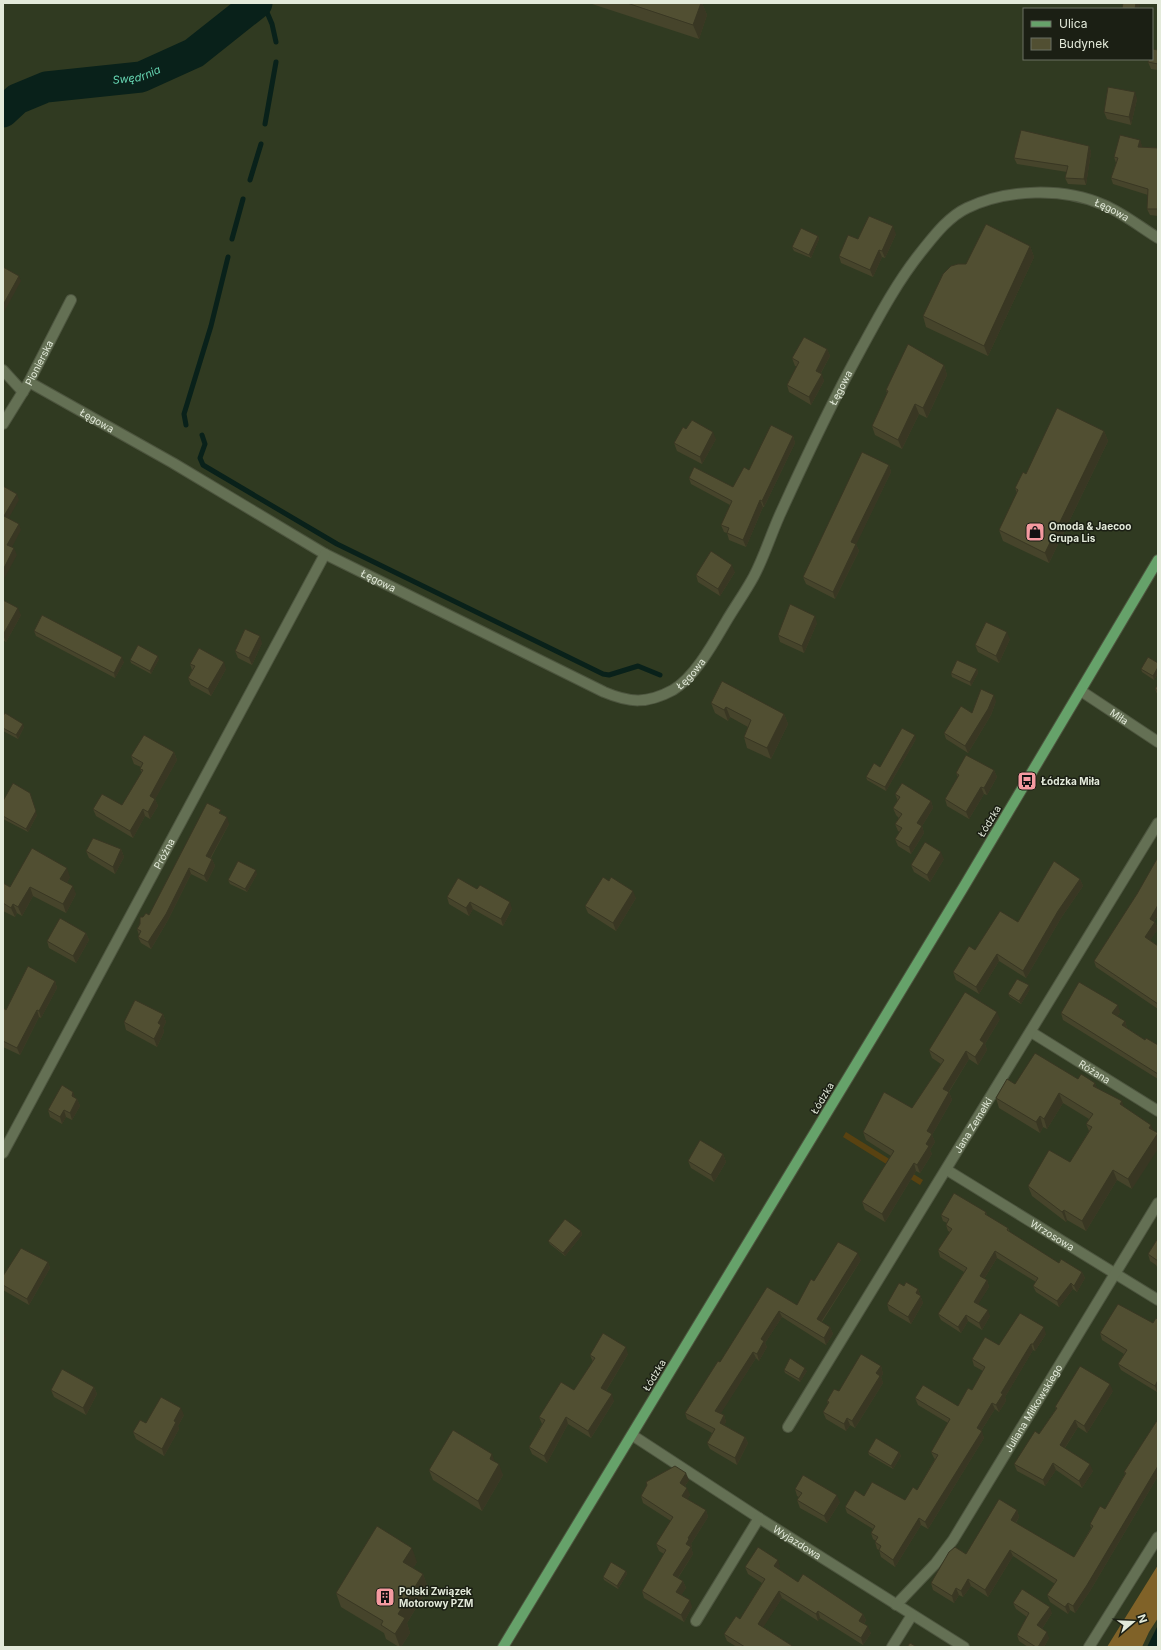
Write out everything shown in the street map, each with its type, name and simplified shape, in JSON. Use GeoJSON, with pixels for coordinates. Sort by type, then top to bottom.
{"type":"FeatureCollection","features":[{"type":"Feature","properties":{"kind":"main road","name":"Łódzka"},"geometry":{"type":"LineString","coordinates":[[503,1647],[1081,692],[1158,560]]}},
{"type":"Feature","properties":{"kind":"street","name":"Łęgowa"},"geometry":{"type":"LineString","coordinates":[[29,382],[173,463],[325,554],[604,692],[631,701],[642,701],[674,689],[692,673],[718,636],[754,575],[780,512],[832,402],[873,327],[912,263],[950,220],[965,209],[995,198],[1029,194],[1061,194],[1090,200],[1105,205],[1158,238]]}},
{"type":"Feature","properties":{"kind":"street","name":"Pionierska"},"geometry":{"type":"LineString","coordinates":[[3,424],[29,382],[71,300]]}},
{"type":"Feature","properties":{"kind":"street"},"geometry":{"type":"LineString","coordinates":[[3,370],[23,392]]}},
{"type":"Feature","properties":{"kind":"street","name":"Próżna"},"geometry":{"type":"LineString","coordinates":[[3,1153],[325,554]]}},
{"type":"Feature","properties":{"kind":"street","name":"Miła"},"geometry":{"type":"LineString","coordinates":[[1081,692],[1158,742]]}},
{"type":"Feature","properties":{"kind":"street","name":"Jana Zemełki"},"geometry":{"type":"LineString","coordinates":[[788,1427],[947,1170],[1158,823]]}},
{"type":"Feature","properties":{"kind":"street","name":"Różana"},"geometry":{"type":"LineString","coordinates":[[1031,1032],[1158,1111]]}},
{"type":"Feature","properties":{"kind":"street","name":"Wrzosowa"},"geometry":{"type":"LineString","coordinates":[[947,1170],[1158,1300]]}},
{"type":"Feature","properties":{"kind":"street","name":"Juliana Miłkowskiego"},"geometry":{"type":"LineString","coordinates":[[896,1604],[935,1564],[953,1540],[1158,1203]]}},
{"type":"Feature","properties":{"kind":"street","name":"Wyjazdowa"},"geometry":{"type":"LineString","coordinates":[[632,1435],[759,1518],[964,1647]]}},
{"type":"Feature","properties":{"kind":"street"},"geometry":{"type":"LineString","coordinates":[[696,1621],[759,1518]]}},
{"type":"Feature","properties":{"kind":"street"},"geometry":{"type":"LineString","coordinates":[[1089,1647],[1158,1537]]}},
{"type":"Feature","properties":{"kind":"street"},"geometry":{"type":"LineString","coordinates":[[892,1647],[912,1614]]}},
{"type":"Feature","properties":{"kind":"shaded area"},"geometry":{"type":"Polygon","coordinates":[[[846,1132],[923,1180],[920,1185],[843,1137],[846,1132]]]}},
{"type":"Feature","properties":{"kind":"shaded area"},"geometry":{"type":"Polygon","coordinates":[[[1158,1565],[1158,1618],[1142,1647],[1107,1647],[1158,1565]]]}},
{"type":"Feature","properties":{"kind":"water"},"geometry":{"type":"Polygon","coordinates":[[[1158,1625],[1158,1647],[1147,1647],[1158,1625]]]}},
{"type":"Feature","properties":{"kind":"building"},"geometry":{"type":"Polygon","coordinates":[[[627,3],[701,3],[693,25],[627,3]]]}},
{"type":"Feature","properties":{"kind":"building"},"geometry":{"type":"Polygon","coordinates":[[[1123,3],[1136,3],[1135,8],[1122,8],[1123,3]]]}},
{"type":"Feature","properties":{"kind":"building"},"geometry":{"type":"Polygon","coordinates":[[[1153,49],[1158,50],[1158,64],[1148,62],[1149,60],[1153,60],[1153,49]]]}},
{"type":"Feature","properties":{"kind":"building"},"geometry":{"type":"Polygon","coordinates":[[[1108,87],[1135,92],[1129,117],[1104,112],[1108,87]]]}},
{"type":"Feature","properties":{"kind":"building"},"geometry":{"type":"Polygon","coordinates":[[[1021,130],[1089,146],[1084,179],[1065,178],[1068,166],[1014,158],[1021,130]]]}},
{"type":"Feature","properties":{"kind":"building"},"geometry":{"type":"Polygon","coordinates":[[[1120,135],[1140,140],[1138,147],[1158,148],[1158,209],[1147,209],[1148,189],[1111,178],[1118,158],[1114,157],[1120,135]]]}},
{"type":"Feature","properties":{"kind":"building"},"geometry":{"type":"Polygon","coordinates":[[[869,216],[893,226],[882,251],[879,250],[870,270],[839,256],[848,235],[858,239],[869,216]]]}},
{"type":"Feature","properties":{"kind":"building"},"geometry":{"type":"Polygon","coordinates":[[[986,224],[1030,246],[984,346],[923,316],[943,274],[951,266],[966,264],[986,224]]]}},
{"type":"Feature","properties":{"kind":"building"},"geometry":{"type":"Polygon","coordinates":[[[801,228],[818,236],[809,255],[792,247],[801,228]]]}},
{"type":"Feature","properties":{"kind":"building"},"geometry":{"type":"Polygon","coordinates":[[[3,267],[19,276],[3,305],[3,267]]]}},
{"type":"Feature","properties":{"kind":"building"},"geometry":{"type":"Polygon","coordinates":[[[804,337],[827,349],[816,371],[822,374],[809,397],[787,385],[799,362],[792,358],[804,337]]]}},
{"type":"Feature","properties":{"kind":"building"},"geometry":{"type":"Polygon","coordinates":[[[908,344],[944,365],[923,408],[915,404],[898,440],[872,426],[888,391],[886,390],[908,344]]]}},
{"type":"Feature","properties":{"kind":"building"},"geometry":{"type":"Polygon","coordinates":[[[1057,408],[1104,431],[1045,553],[999,530],[1018,490],[1015,488],[1023,472],[1026,474],[1057,408]]]}},
{"type":"Feature","properties":{"kind":"building"},"geometry":{"type":"Polygon","coordinates":[[[692,420],[713,432],[700,457],[674,443],[683,427],[686,429],[692,420]]]}},
{"type":"Feature","properties":{"kind":"building"},"geometry":{"type":"Polygon","coordinates":[[[771,425],[793,436],[762,501],[760,500],[743,540],[727,533],[729,528],[721,525],[732,501],[689,478],[694,467],[733,487],[744,467],[749,470],[771,425]]]}},
{"type":"Feature","properties":{"kind":"building"},"geometry":{"type":"Polygon","coordinates":[[[862,452],[889,465],[851,542],[856,544],[833,592],[803,577],[862,452]]]}},
{"type":"Feature","properties":{"kind":"building"},"geometry":{"type":"Polygon","coordinates":[[[3,486],[17,494],[4,516],[19,524],[7,545],[14,548],[3,570],[3,486]]]}},
{"type":"Feature","properties":{"kind":"building"},"geometry":{"type":"Polygon","coordinates":[[[711,551],[732,565],[718,589],[696,575],[711,551]]]}},
{"type":"Feature","properties":{"kind":"building"},"geometry":{"type":"Polygon","coordinates":[[[3,600],[18,608],[3,635],[3,600]]]}},
{"type":"Feature","properties":{"kind":"building"},"geometry":{"type":"Polygon","coordinates":[[[790,604],[815,616],[802,646],[778,635],[790,604]]]}},
{"type":"Feature","properties":{"kind":"building"},"geometry":{"type":"Polygon","coordinates":[[[42,615],[122,657],[114,673],[34,631],[42,615]]]}},
{"type":"Feature","properties":{"kind":"building"},"geometry":{"type":"Polygon","coordinates":[[[986,622],[1007,632],[996,656],[975,645],[986,622]]]}},
{"type":"Feature","properties":{"kind":"building"},"geometry":{"type":"Polygon","coordinates":[[[245,629],[260,636],[249,658],[235,651],[245,629]]]}},
{"type":"Feature","properties":{"kind":"building"},"geometry":{"type":"Polygon","coordinates":[[[138,645],[158,656],[150,671],[130,660],[138,645]]]}},
{"type":"Feature","properties":{"kind":"building"},"geometry":{"type":"Polygon","coordinates":[[[199,648],[224,662],[208,689],[188,678],[195,666],[190,664],[199,648]]]}},
{"type":"Feature","properties":{"kind":"building"},"geometry":{"type":"Polygon","coordinates":[[[1148,657],[1158,663],[1158,667],[1153,676],[1141,669],[1148,657]]]}},
{"type":"Feature","properties":{"kind":"building"},"geometry":{"type":"Polygon","coordinates":[[[957,660],[977,669],[970,682],[951,673],[957,660]]]}},
{"type":"Feature","properties":{"kind":"building"},"geometry":{"type":"Polygon","coordinates":[[[722,681],[784,714],[767,748],[744,737],[751,720],[726,707],[724,710],[711,703],[722,681]]]}},
{"type":"Feature","properties":{"kind":"building"},"geometry":{"type":"Polygon","coordinates":[[[1158,684],[1158,691],[1155,689],[1158,684]]]}},
{"type":"Feature","properties":{"kind":"building"},"geometry":{"type":"Polygon","coordinates":[[[981,689],[994,695],[988,709],[965,746],[944,733],[961,706],[972,713],[981,689]]]}},
{"type":"Feature","properties":{"kind":"building"},"geometry":{"type":"Polygon","coordinates":[[[5,713],[23,724],[16,735],[3,728],[3,716],[5,713]]]}},
{"type":"Feature","properties":{"kind":"building"},"geometry":{"type":"Polygon","coordinates":[[[902,728],[915,735],[885,787],[866,777],[874,763],[880,767],[902,728]]]}},
{"type":"Feature","properties":{"kind":"building"},"geometry":{"type":"Polygon","coordinates":[[[144,735],[174,752],[150,796],[155,799],[148,812],[143,809],[130,831],[93,809],[102,794],[122,805],[143,770],[140,769],[143,763],[131,756],[144,735]]]}},
{"type":"Feature","properties":{"kind":"building"},"geometry":{"type":"Polygon","coordinates":[[[966,755],[994,770],[984,788],[981,787],[966,812],[945,799],[959,775],[956,773],[966,755]]]}},
{"type":"Feature","properties":{"kind":"building"},"geometry":{"type":"Polygon","coordinates":[[[13,783],[30,793],[36,811],[26,829],[3,816],[3,801],[13,783]]]}},
{"type":"Feature","properties":{"kind":"building"},"geometry":{"type":"Polygon","coordinates":[[[902,783],[931,801],[917,823],[922,826],[909,847],[895,839],[902,828],[895,824],[902,814],[893,808],[900,797],[895,794],[902,783]]]}},
{"type":"Feature","properties":{"kind":"building"},"geometry":{"type":"Polygon","coordinates":[[[207,803],[221,810],[219,813],[227,817],[206,856],[212,859],[204,876],[189,868],[166,914],[148,942],[138,937],[141,931],[137,929],[140,924],[140,917],[143,917],[146,913],[149,915],[207,803]]]}},
{"type":"Feature","properties":{"kind":"building"},"geometry":{"type":"Polygon","coordinates":[[[93,838],[121,849],[113,867],[86,851],[93,838]]]}},
{"type":"Feature","properties":{"kind":"building"},"geometry":{"type":"Polygon","coordinates":[[[925,842],[941,852],[927,875],[911,865],[925,842]]]}},
{"type":"Feature","properties":{"kind":"building"},"geometry":{"type":"Polygon","coordinates":[[[32,848],[67,868],[60,879],[73,886],[63,904],[30,887],[18,907],[13,904],[11,908],[3,903],[3,883],[10,887],[32,848]]]}},
{"type":"Feature","properties":{"kind":"building"},"geometry":{"type":"Polygon","coordinates":[[[1158,857],[1158,905],[1150,919],[1155,922],[1145,937],[1158,946],[1158,1004],[1094,961],[1137,894],[1158,857]]]}},
{"type":"Feature","properties":{"kind":"building"},"geometry":{"type":"Polygon","coordinates":[[[238,861],[256,870],[245,889],[228,880],[238,861]]]}},
{"type":"Feature","properties":{"kind":"building"},"geometry":{"type":"Polygon","coordinates":[[[1054,861],[1080,879],[1058,911],[1023,971],[997,954],[976,987],[953,972],[969,946],[975,950],[1000,911],[1018,922],[1054,861]]]}},
{"type":"Feature","properties":{"kind":"building"},"geometry":{"type":"Polygon","coordinates":[[[603,877],[609,881],[611,877],[633,891],[613,923],[585,906],[603,877]]]}},
{"type":"Feature","properties":{"kind":"building"},"geometry":{"type":"Polygon","coordinates":[[[458,878],[477,889],[480,885],[510,902],[501,919],[470,902],[466,908],[447,897],[458,878]]]}},
{"type":"Feature","properties":{"kind":"building"},"geometry":{"type":"Polygon","coordinates":[[[60,918],[86,933],[73,956],[47,941],[60,918]]]}},
{"type":"Feature","properties":{"kind":"building"},"geometry":{"type":"Polygon","coordinates":[[[28,966],[55,981],[39,1011],[37,1010],[17,1048],[3,1041],[3,1008],[6,1010],[28,966]]]}},
{"type":"Feature","properties":{"kind":"building"},"geometry":{"type":"Polygon","coordinates":[[[1017,979],[1029,985],[1019,1001],[1008,994],[1017,979]]]}},
{"type":"Feature","properties":{"kind":"building"},"geometry":{"type":"Polygon","coordinates":[[[1079,982],[1118,1005],[1112,1013],[1125,1021],[1122,1025],[1145,1040],[1146,1038],[1158,1045],[1158,1074],[1061,1013],[1079,982]]]}},
{"type":"Feature","properties":{"kind":"building"},"geometry":{"type":"Polygon","coordinates":[[[965,992],[997,1012],[980,1040],[984,1043],[975,1057],[966,1051],[943,1089],[949,1092],[927,1131],[932,1134],[926,1144],[929,1146],[917,1165],[914,1163],[882,1214],[862,1202],[894,1151],[863,1132],[884,1092],[912,1108],[944,1060],[929,1050],[965,992]]]}},
{"type":"Feature","properties":{"kind":"building"},"geometry":{"type":"Polygon","coordinates":[[[135,1000],[163,1014],[158,1023],[161,1025],[154,1039],[124,1022],[135,1000]]]}},
{"type":"Feature","properties":{"kind":"building"},"geometry":{"type":"Polygon","coordinates":[[[1035,1053],[1078,1079],[1081,1074],[1095,1083],[1093,1086],[1122,1101],[1120,1104],[1151,1125],[1149,1128],[1158,1133],[1128,1179],[1113,1170],[1082,1221],[1064,1210],[1062,1212],[1028,1186],[1049,1150],[1070,1162],[1092,1127],[1086,1124],[1093,1114],[1059,1093],[1044,1119],[1040,1116],[1036,1122],[996,1098],[1007,1079],[1015,1084],[1035,1053]]]}},
{"type":"Feature","properties":{"kind":"building"},"geometry":{"type":"Polygon","coordinates":[[[62,1085],[73,1092],[72,1096],[77,1099],[70,1113],[64,1110],[60,1117],[48,1110],[62,1085]]]}},
{"type":"Feature","properties":{"kind":"building"},"geometry":{"type":"Polygon","coordinates":[[[700,1140],[723,1154],[711,1175],[688,1161],[700,1140]]]}},
{"type":"Feature","properties":{"kind":"building"},"geometry":{"type":"Polygon","coordinates":[[[954,1193],[986,1212],[985,1214],[1008,1228],[1007,1230],[1059,1263],[1061,1259],[1082,1272],[1074,1286],[1071,1283],[1057,1301],[1033,1286],[1038,1278],[995,1251],[980,1276],[987,1280],[974,1302],[988,1310],[979,1323],[966,1315],[958,1327],[938,1314],[967,1268],[938,1250],[952,1229],[946,1225],[949,1219],[941,1215],[954,1193]]]}},
{"type":"Feature","properties":{"kind":"building"},"geometry":{"type":"Polygon","coordinates":[[[565,1219],[581,1231],[563,1253],[548,1241],[565,1219]]]}},
{"type":"Feature","properties":{"kind":"building"},"geometry":{"type":"Polygon","coordinates":[[[1158,1238],[1158,1261],[1148,1254],[1158,1238]]]}},
{"type":"Feature","properties":{"kind":"building"},"geometry":{"type":"Polygon","coordinates":[[[838,1242],[858,1253],[817,1319],[830,1327],[824,1338],[779,1311],[761,1339],[764,1341],[757,1354],[753,1352],[715,1411],[724,1415],[720,1423],[745,1437],[735,1458],[707,1443],[715,1429],[685,1413],[718,1361],[720,1362],[767,1287],[797,1305],[811,1279],[814,1281],[838,1242]]]}},
{"type":"Feature","properties":{"kind":"building"},"geometry":{"type":"Polygon","coordinates":[[[21,1248],[48,1262],[27,1299],[3,1285],[3,1276],[21,1248]]]}},
{"type":"Feature","properties":{"kind":"building"},"geometry":{"type":"Polygon","coordinates":[[[906,1282],[918,1289],[916,1293],[921,1296],[908,1317],[887,1304],[899,1283],[904,1286],[906,1282]]]}},
{"type":"Feature","properties":{"kind":"building"},"geometry":{"type":"Polygon","coordinates":[[[1118,1304],[1153,1323],[1156,1318],[1158,1320],[1158,1380],[1155,1386],[1118,1364],[1127,1350],[1100,1333],[1118,1304]]]}},
{"type":"Feature","properties":{"kind":"building"},"geometry":{"type":"Polygon","coordinates":[[[1020,1313],[1044,1327],[1033,1344],[1031,1344],[1001,1393],[1003,1394],[996,1405],[992,1403],[977,1428],[982,1431],[925,1522],[919,1518],[893,1560],[879,1550],[881,1546],[875,1542],[878,1537],[871,1533],[875,1526],[845,1507],[855,1490],[864,1496],[872,1482],[905,1500],[913,1487],[917,1490],[938,1455],[931,1452],[950,1419],[915,1398],[923,1385],[958,1406],[968,1388],[972,1390],[985,1367],[972,1359],[985,1337],[999,1345],[1020,1313]]]}},
{"type":"Feature","properties":{"kind":"building"},"geometry":{"type":"Polygon","coordinates":[[[603,1333],[626,1347],[601,1388],[612,1394],[588,1431],[566,1417],[544,1456],[529,1447],[545,1420],[539,1417],[561,1382],[574,1390],[595,1358],[590,1355],[603,1333]]]}},
{"type":"Feature","properties":{"kind":"building"},"geometry":{"type":"Polygon","coordinates":[[[861,1354],[881,1366],[876,1373],[880,1376],[852,1421],[847,1418],[844,1424],[823,1412],[834,1389],[839,1391],[861,1354]]]}},
{"type":"Feature","properties":{"kind":"building"},"geometry":{"type":"Polygon","coordinates":[[[790,1358],[805,1368],[799,1379],[784,1370],[790,1358]]]}},
{"type":"Feature","properties":{"kind":"building"},"geometry":{"type":"Polygon","coordinates":[[[1080,1366],[1110,1384],[1084,1426],[1075,1420],[1060,1445],[1090,1464],[1079,1481],[1053,1463],[1043,1480],[1014,1464],[1035,1431],[1039,1434],[1057,1408],[1055,1407],[1080,1366]]]}},
{"type":"Feature","properties":{"kind":"building"},"geometry":{"type":"Polygon","coordinates":[[[62,1369],[94,1387],[83,1408],[51,1390],[62,1369]]]}},
{"type":"Feature","properties":{"kind":"building"},"geometry":{"type":"Polygon","coordinates":[[[161,1397],[181,1408],[174,1421],[176,1422],[162,1449],[133,1432],[140,1420],[146,1423],[161,1397]]]}},
{"type":"Feature","properties":{"kind":"building"},"geometry":{"type":"Polygon","coordinates":[[[1158,1419],[1158,1466],[1073,1606],[1068,1603],[1065,1607],[1047,1595],[1057,1580],[1010,1550],[985,1590],[968,1579],[961,1591],[956,1588],[952,1596],[931,1583],[949,1552],[955,1547],[966,1554],[999,1499],[1017,1510],[1011,1520],[1074,1557],[1093,1526],[1090,1524],[1100,1506],[1105,1509],[1126,1473],[1124,1472],[1158,1419]]]}},
{"type":"Feature","properties":{"kind":"building"},"geometry":{"type":"Polygon","coordinates":[[[453,1430],[492,1454],[490,1459],[499,1464],[478,1501],[429,1470],[453,1430]]]}},
{"type":"Feature","properties":{"kind":"building"},"geometry":{"type":"Polygon","coordinates":[[[876,1438],[899,1452],[891,1466],[868,1452],[876,1438]]]}},
{"type":"Feature","properties":{"kind":"building"},"geometry":{"type":"Polygon","coordinates":[[[675,1466],[686,1473],[680,1483],[687,1488],[682,1496],[706,1510],[688,1538],[689,1539],[686,1544],[691,1547],[673,1575],[683,1581],[676,1592],[690,1600],[681,1615],[642,1591],[666,1550],[656,1544],[673,1517],[641,1496],[647,1485],[646,1482],[675,1466]]]}},
{"type":"Feature","properties":{"kind":"building"},"geometry":{"type":"Polygon","coordinates":[[[803,1475],[837,1495],[824,1516],[797,1500],[802,1493],[795,1489],[803,1475]]]}},
{"type":"Feature","properties":{"kind":"building","name":"Polski Związek Motorowy PZM"},"geometry":{"type":"Polygon","coordinates":[[[377,1526],[412,1548],[403,1562],[423,1574],[398,1614],[405,1618],[395,1634],[381,1625],[383,1621],[336,1593],[377,1526]]]}},
{"type":"Feature","properties":{"kind":"building"},"geometry":{"type":"Polygon","coordinates":[[[758,1547],[778,1560],[774,1566],[798,1582],[803,1574],[863,1614],[859,1621],[868,1626],[861,1638],[818,1611],[816,1614],[779,1591],[758,1624],[794,1647],[745,1647],[724,1634],[736,1616],[740,1619],[765,1579],[745,1567],[758,1547]]]}},
{"type":"Feature","properties":{"kind":"building"},"geometry":{"type":"Polygon","coordinates":[[[611,1562],[626,1571],[617,1586],[603,1577],[611,1562]]]}},
{"type":"Feature","properties":{"kind":"building"},"geometry":{"type":"Polygon","coordinates":[[[1022,1589],[1050,1607],[1037,1625],[1047,1632],[1038,1647],[1017,1635],[1029,1613],[1013,1603],[1022,1589]]]}},
{"type":"Feature","properties":{"kind":"building"},"geometry":{"type":"Polygon","coordinates":[[[910,1643],[917,1647],[907,1647],[910,1643]]]}},
{"type":"Feature","properties":{"kind":"waterway","name":"Swędrnia"},"geometry":{"type":"LineString","coordinates":[[3,112],[17,99],[46,87],[141,77],[194,53],[257,3]]}},
{"type":"Feature","properties":{"kind":"waterway"},"geometry":{"type":"LineString","coordinates":[[263,3],[272,24],[276,42]]}},
{"type":"Feature","properties":{"kind":"waterway"},"geometry":{"type":"LineString","coordinates":[[265,124],[276,62]]}},
{"type":"Feature","properties":{"kind":"waterway"},"geometry":{"type":"LineString","coordinates":[[250,180],[261,144]]}},
{"type":"Feature","properties":{"kind":"waterway"},"geometry":{"type":"LineString","coordinates":[[232,239],[243,199]]}},
{"type":"Feature","properties":{"kind":"waterway"},"geometry":{"type":"LineString","coordinates":[[186,425],[184,414],[211,326],[228,257]]}},
{"type":"Feature","properties":{"kind":"waterway"},"geometry":{"type":"LineString","coordinates":[[202,435],[205,444],[200,458],[203,465],[337,544],[603,674],[609,675],[638,666],[660,675]]}},
{"type":"Feature","properties":{"kind":"place","name":"Omoda & Jaecoo Grupa Lis"},"geometry":{"type":"Point","coordinates":[1035,532]}},
{"type":"Feature","properties":{"kind":"place","name":"Łódzka Miła"},"geometry":{"type":"Point","coordinates":[1027,781]}},
{"type":"Feature","properties":{"kind":"place","name":"Polski Związek Motorowy PZM"},"geometry":{"type":"Point","coordinates":[385,1597]}}]}
